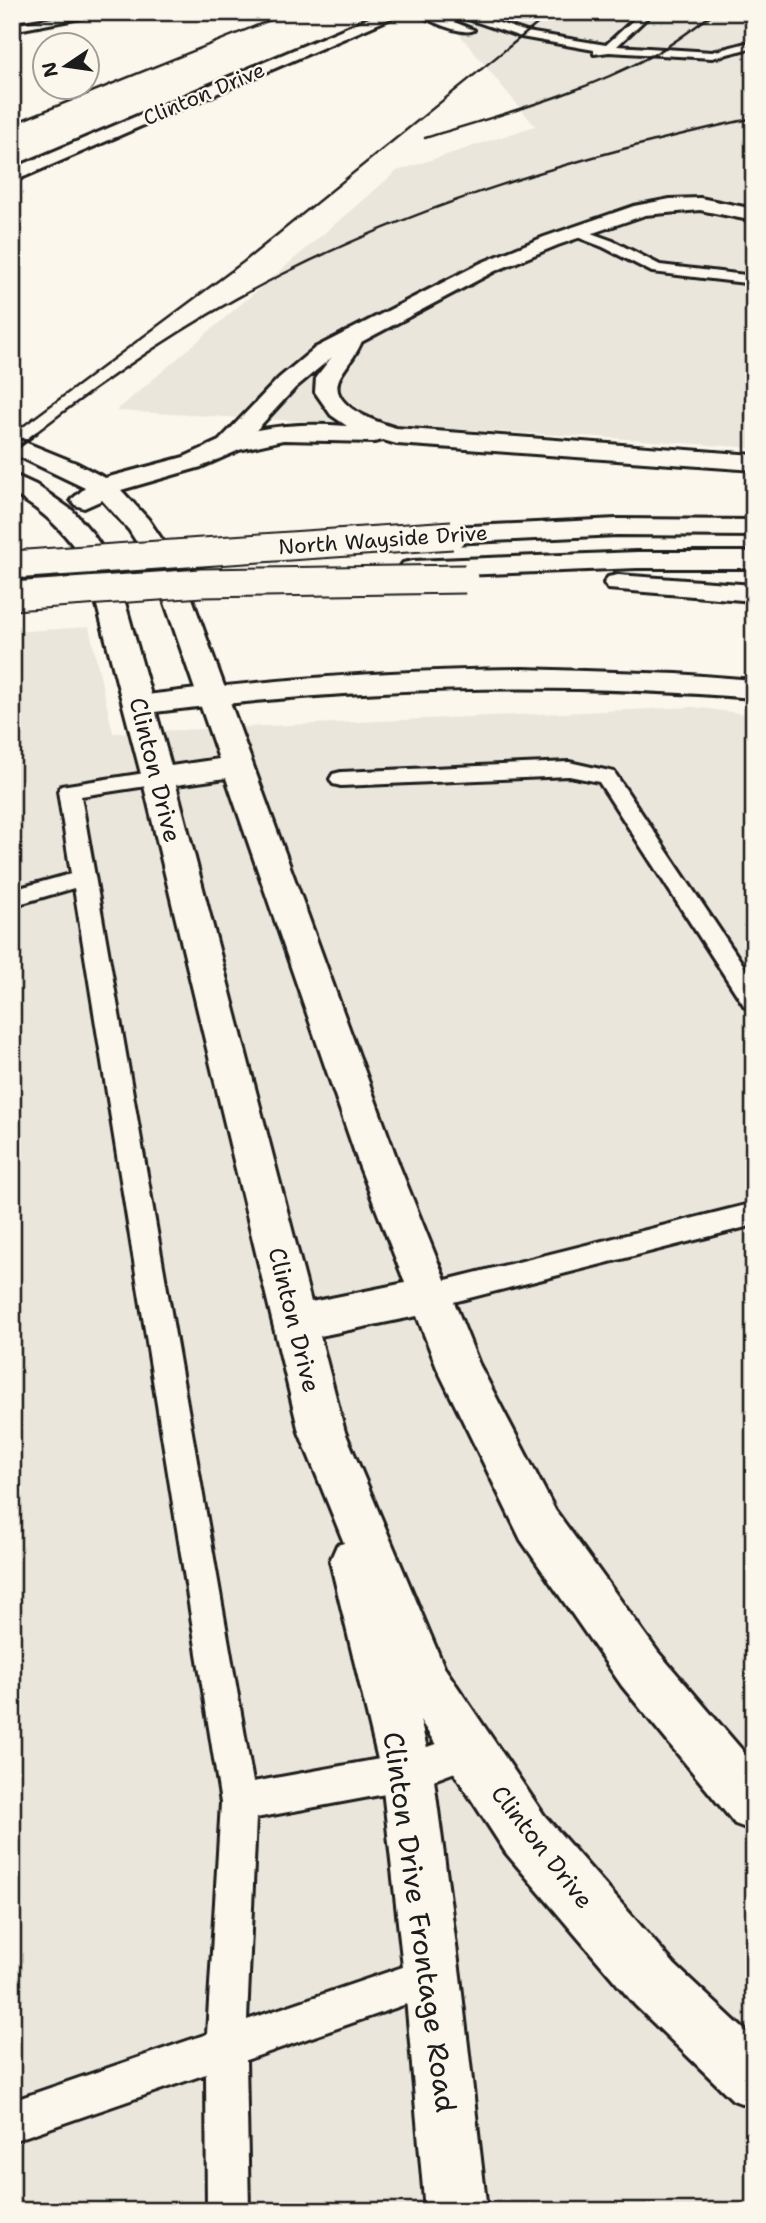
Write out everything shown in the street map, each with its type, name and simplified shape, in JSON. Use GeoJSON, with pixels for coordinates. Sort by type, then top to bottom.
{"type":"FeatureCollection","features":[{"type":"Feature","properties":{"kind":"main road","name":"Clinton Drive"},"geometry":{"type":"LineString","coordinates":[[284,41],[357,12]]}},
{"type":"Feature","properties":{"kind":"main road","name":"Clinton Drive"},"geometry":{"type":"LineString","coordinates":[[12,176],[397,12]]}},
{"type":"Feature","properties":{"kind":"main road"},"geometry":{"type":"LineString","coordinates":[[229,445],[306,363],[330,347],[488,267],[641,209],[670,205],[717,205],[754,215]]}},
{"type":"Feature","properties":{"kind":"main road"},"geometry":{"type":"LineString","coordinates":[[352,338],[345,356],[327,380],[326,390],[330,400],[350,419],[397,437]]}},
{"type":"Feature","properties":{"kind":"main road"},"geometry":{"type":"LineString","coordinates":[[64,516],[100,487],[124,478],[178,467],[247,438],[285,431],[754,463]]}},
{"type":"Feature","properties":{"kind":"main road"},"geometry":{"type":"LineString","coordinates":[[12,444],[74,472],[117,500],[135,520],[167,568],[379,1165],[460,1368],[538,1525],[640,1669],[754,1805]]}},
{"type":"Feature","properties":{"kind":"main road","name":"Clinton Drive"},"geometry":{"type":"LineString","coordinates":[[12,482],[64,516],[84,537],[102,567],[158,778],[322,1432],[426,1685],[525,1834],[655,1985],[754,2079]]}},
{"type":"Feature","properties":{"kind":"main road","name":"North Wayside Drive"},"geometry":{"type":"LineString","coordinates":[[12,565],[452,535],[617,527],[754,528]]}},
{"type":"Feature","properties":{"kind":"main road"},"geometry":{"type":"LineString","coordinates":[[463,573],[637,560],[754,560]]}},
{"type":"Feature","properties":{"kind":"main road","name":"North Wayside Drive"},"geometry":{"type":"LineString","coordinates":[[12,596],[202,583],[463,573],[754,593]]}},
{"type":"Feature","properties":{"kind":"main road"},"geometry":{"type":"LineString","coordinates":[[138,705],[213,694],[349,682],[451,677],[673,681],[754,689]]}},
{"type":"Feature","properties":{"kind":"main road"},"geometry":{"type":"LineString","coordinates":[[158,778],[239,766]]}},
{"type":"Feature","properties":{"kind":"main road"},"geometry":{"type":"LineString","coordinates":[[295,1323],[430,1296]]}},
{"type":"Feature","properties":{"kind":"main road","name":"Clinton Drive Frontage Road"},"geometry":{"type":"LineString","coordinates":[[322,1432],[407,1772],[432,1976],[456,2211]]}},
{"type":"Feature","properties":{"kind":"lane"},"geometry":{"type":"LineString","coordinates":[[12,28],[107,12]]}},
{"type":"Feature","properties":{"kind":"lane"},"geometry":{"type":"LineString","coordinates":[[423,12],[428,18],[488,36]]}},
{"type":"Feature","properties":{"kind":"lane"},"geometry":{"type":"LineString","coordinates":[[453,12],[525,35],[608,49],[754,56]]}},
{"type":"Feature","properties":{"kind":"lane"},"geometry":{"type":"LineString","coordinates":[[578,57],[608,49],[648,12]]}},
{"type":"Feature","properties":{"kind":"lane"},"geometry":{"type":"LineString","coordinates":[[712,55],[754,44]]}},
{"type":"Feature","properties":{"kind":"lane"},"geometry":{"type":"LineString","coordinates":[[577,232],[608,244],[657,270],[754,280]]}},
{"type":"Feature","properties":{"kind":"lane"},"geometry":{"type":"LineString","coordinates":[[341,779],[569,769],[606,778],[754,1001]]}},
{"type":"Feature","properties":{"kind":"lane"},"geometry":{"type":"LineString","coordinates":[[158,778],[69,792],[239,1803],[226,2047],[228,2211]]}},
{"type":"Feature","properties":{"kind":"lane"},"geometry":{"type":"LineString","coordinates":[[12,898],[83,878]]}},
{"type":"Feature","properties":{"kind":"lane"},"geometry":{"type":"LineString","coordinates":[[430,1296],[754,1214]]}},
{"type":"Feature","properties":{"kind":"lane"},"geometry":{"type":"LineString","coordinates":[[239,1803],[407,1772],[470,1750]]}},
{"type":"Feature","properties":{"kind":"lane"},"geometry":{"type":"LineString","coordinates":[[12,2121],[432,1976]]}},
{"type":"Feature","properties":{"kind":"shaded area"},"geometry":{"type":"Polygon","coordinates":[[[441,12],[754,12],[754,448],[116,411],[397,171],[535,126],[441,12]]]}},
{"type":"Feature","properties":{"kind":"shaded area"},"geometry":{"type":"Polygon","coordinates":[[[89,627],[113,733],[693,707],[754,715],[754,2211],[12,2211],[12,632],[89,627]]]}},
{"type":"Feature","properties":{"kind":"railway"},"geometry":{"type":"LineString","coordinates":[[12,124],[290,12]]}},
{"type":"Feature","properties":{"kind":"railway"},"geometry":{"type":"LineString","coordinates":[[12,434],[243,262],[552,12]]}},
{"type":"Feature","properties":{"kind":"railway"},"geometry":{"type":"LineString","coordinates":[[425,138],[541,102],[626,69],[685,35],[715,12]]}},
{"type":"Feature","properties":{"kind":"railway"},"geometry":{"type":"LineString","coordinates":[[35,434],[123,370],[184,330],[247,293],[336,249],[452,202],[571,163],[754,118]]}},
{"type":"Feature","properties":{"kind":"railway"},"geometry":{"type":"LineString","coordinates":[[12,452],[37,433]]}}]}
